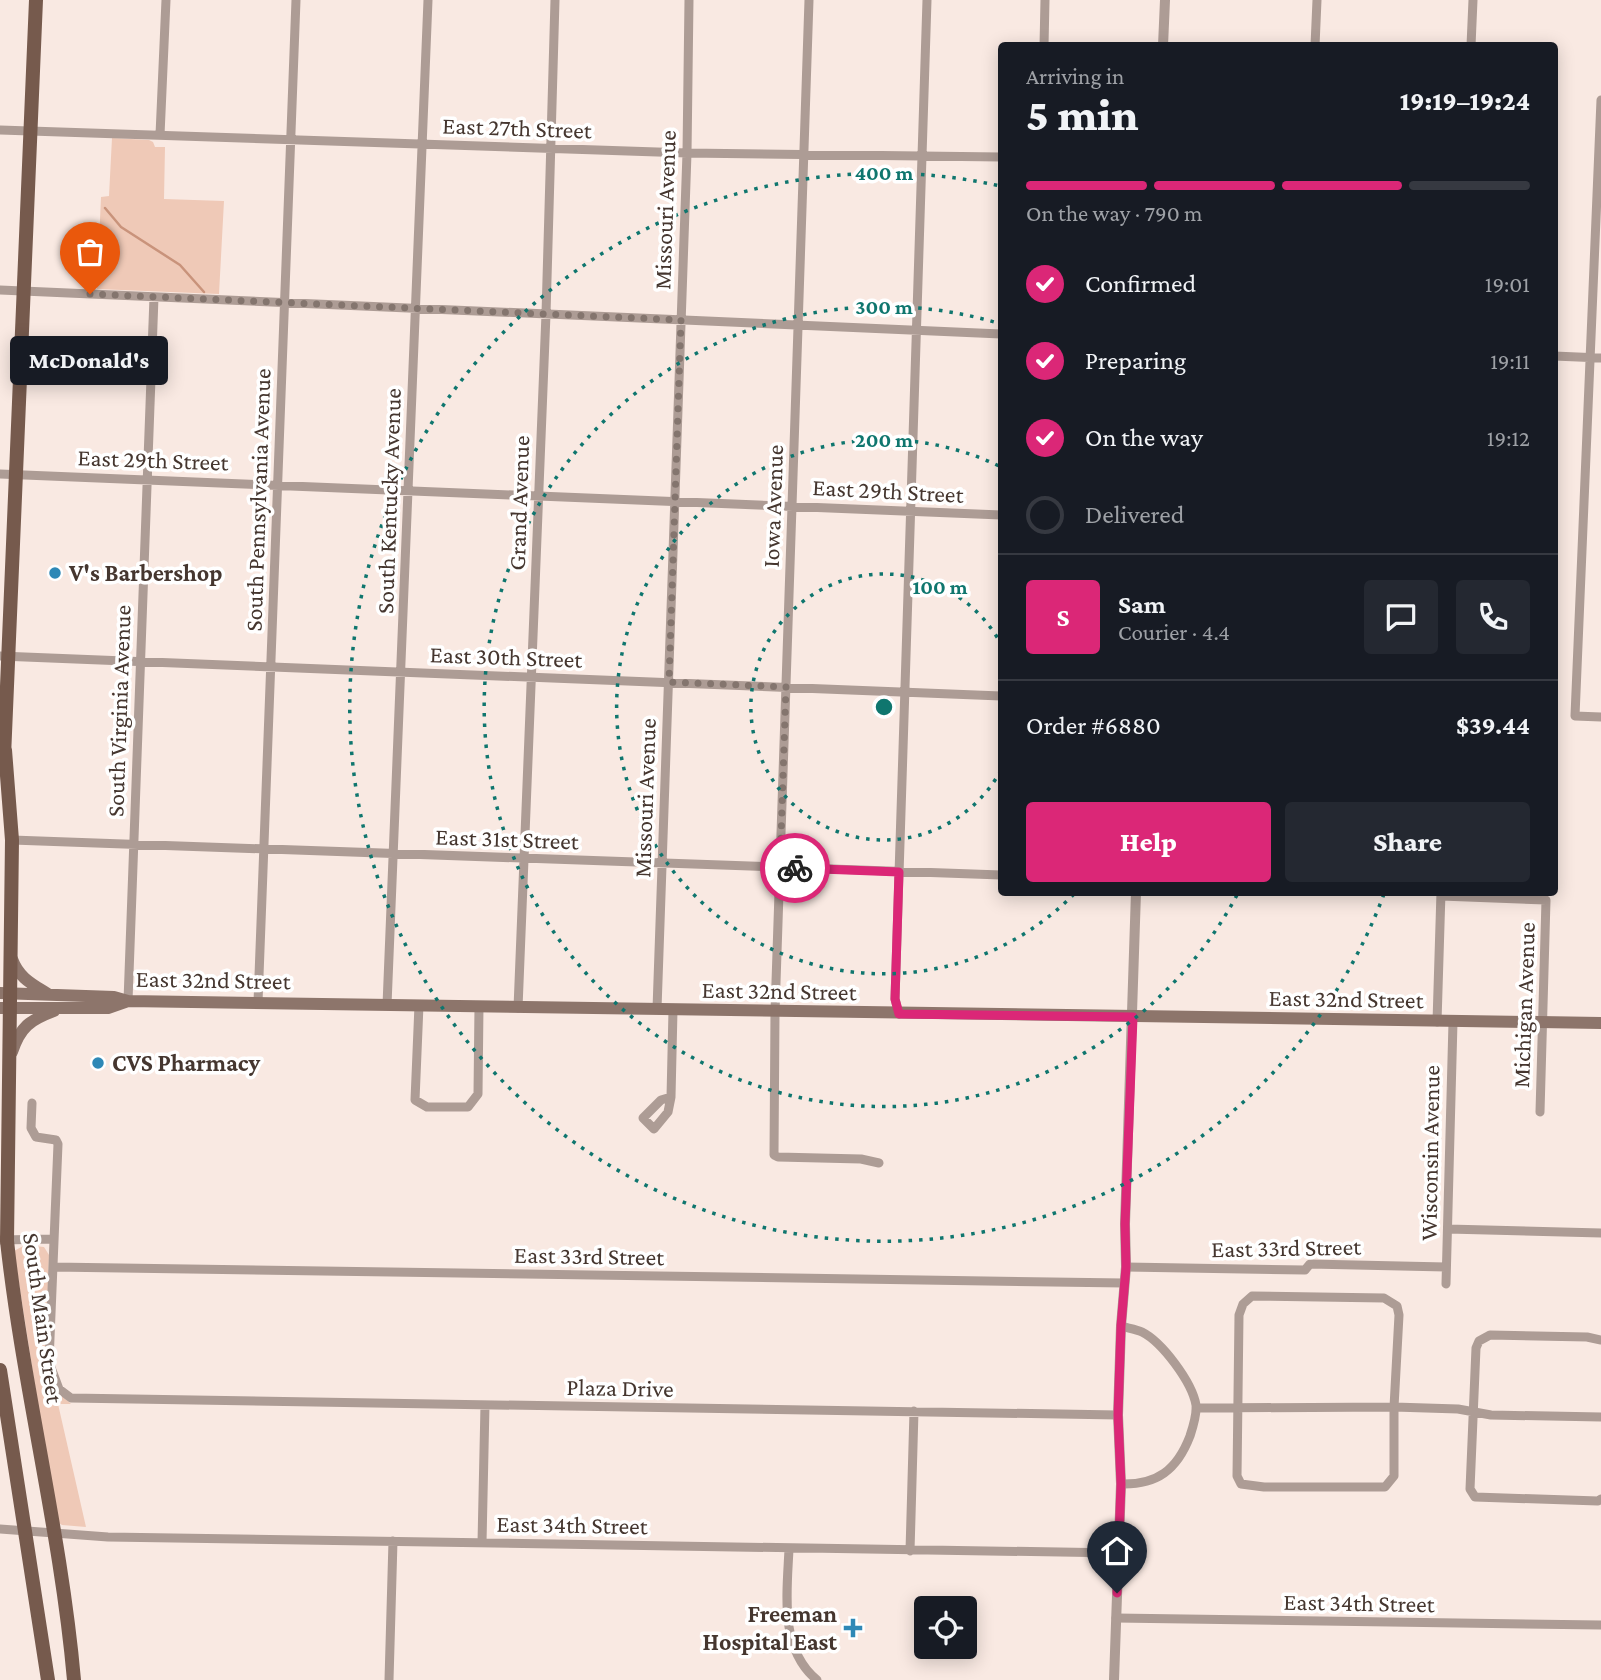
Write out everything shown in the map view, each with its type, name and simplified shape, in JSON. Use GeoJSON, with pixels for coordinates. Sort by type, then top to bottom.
{"type":"FeatureCollection","features":[{"type":"Feature","properties":{"kind":"main road","name":"South Main Street"},"geometry":{"type":"LineString","coordinates":[[36,0],[17,475],[4,656],[5,750],[12,840],[11,955],[5,1000],[10,1059],[4,1240],[54,1533],[74,1680]]}},
{"type":"Feature","properties":{"kind":"main road","name":"South Main Street"},"geometry":{"type":"LineString","coordinates":[[0,795],[5,750]]}},
{"type":"Feature","properties":{"kind":"main road"},"geometry":{"type":"LineString","coordinates":[[11,955],[17,972],[23,979],[48,994]]}},
{"type":"Feature","properties":{"kind":"main road","name":"East 32nd Street"},"geometry":{"type":"LineString","coordinates":[[5,1000],[48,994],[114,996],[128,1001],[1601,1023]]}},
{"type":"Feature","properties":{"kind":"main road"},"geometry":{"type":"LineString","coordinates":[[5,1000],[62,1008],[108,1008],[128,1001]]}},
{"type":"Feature","properties":{"kind":"main road"},"geometry":{"type":"LineString","coordinates":[[10,1059],[18,1035],[34,1019],[62,1008]]}},
{"type":"Feature","properties":{"kind":"main road","name":"South Main Street"},"geometry":{"type":"LineString","coordinates":[[0,1370],[48,1680]]}},
{"type":"Feature","properties":{"kind":"street"},"geometry":{"type":"LineString","coordinates":[[160,135],[166,0]]}},
{"type":"Feature","properties":{"kind":"street","name":"South Pennsylvania Avenue"},"geometry":{"type":"LineString","coordinates":[[258,1002],[296,0]]}},
{"type":"Feature","properties":{"kind":"street","name":"South Kentucky Avenue"},"geometry":{"type":"LineString","coordinates":[[387,1004],[428,0]]}},
{"type":"Feature","properties":{"kind":"street","name":"Grand Avenue"},"geometry":{"type":"LineString","coordinates":[[518,1008],[555,0]]}},
{"type":"Feature","properties":{"kind":"street","name":"Missouri Avenue"},"geometry":{"type":"LineString","coordinates":[[657,1009],[687,153],[689,0]]}},
{"type":"Feature","properties":{"kind":"street","name":"Iowa Avenue"},"geometry":{"type":"LineString","coordinates":[[809,0],[775,1012],[774,1154],[778,1157],[861,1159],[879,1163]]}},
{"type":"Feature","properties":{"kind":"street"},"geometry":{"type":"LineString","coordinates":[[899,1014],[895,999],[927,0]]}},
{"type":"Feature","properties":{"kind":"street"},"geometry":{"type":"LineString","coordinates":[[1044,42],[1045,0]]}},
{"type":"Feature","properties":{"kind":"street"},"geometry":{"type":"LineString","coordinates":[[1163,42],[1165,0]]}},
{"type":"Feature","properties":{"kind":"street"},"geometry":{"type":"LineString","coordinates":[[1315,42],[1317,0]]}},
{"type":"Feature","properties":{"kind":"street"},"geometry":{"type":"LineString","coordinates":[[1471,42],[1473,0]]}},
{"type":"Feature","properties":{"kind":"street"},"geometry":{"type":"LineString","coordinates":[[1601,100],[1575,716],[1601,717]]}},
{"type":"Feature","properties":{"kind":"street","name":"East 27th Street"},"geometry":{"type":"LineString","coordinates":[[0,130],[687,153],[998,157]]}},
{"type":"Feature","properties":{"kind":"street"},"geometry":{"type":"LineString","coordinates":[[0,290],[998,334]]}},
{"type":"Feature","properties":{"kind":"street","name":"South Virginia Avenue"},"geometry":{"type":"LineString","coordinates":[[128,1001],[154,297]]}},
{"type":"Feature","properties":{"kind":"street"},"geometry":{"type":"LineString","coordinates":[[1558,356],[1601,358]]}},
{"type":"Feature","properties":{"kind":"street","name":"East 29th Street"},"geometry":{"type":"LineString","coordinates":[[0,474],[998,515]]}},
{"type":"Feature","properties":{"kind":"street","name":"East 30th Street"},"geometry":{"type":"LineString","coordinates":[[4,656],[998,696]]}},
{"type":"Feature","properties":{"kind":"street","name":"East 31st Street"},"geometry":{"type":"LineString","coordinates":[[12,840],[998,876]]}},
{"type":"Feature","properties":{"kind":"street"},"geometry":{"type":"LineString","coordinates":[[1114,1680],[1121,1484],[1118,1415],[1126,1267],[1125,1224],[1136,896]]}},
{"type":"Feature","properties":{"kind":"street"},"geometry":{"type":"LineString","coordinates":[[1437,1022],[1441,896]]}},
{"type":"Feature","properties":{"kind":"street","name":"Michigan Avenue"},"geometry":{"type":"LineString","coordinates":[[1476,896],[1546,900],[1540,1112]]}},
{"type":"Feature","properties":{"kind":"street"},"geometry":{"type":"LineString","coordinates":[[419,1005],[415,1100],[428,1107],[468,1107],[478,1094],[479,1006]]}},
{"type":"Feature","properties":{"kind":"street"},"geometry":{"type":"LineString","coordinates":[[671,1097],[674,1010]]}},
{"type":"Feature","properties":{"kind":"street","name":"Wisconsin Avenue"},"geometry":{"type":"LineString","coordinates":[[1446,1284],[1453,1022]]}},
{"type":"Feature","properties":{"kind":"street","name":"Plaza Drive"},"geometry":{"type":"LineString","coordinates":[[32,1103],[31,1128],[36,1137],[55,1140],[58,1144],[49,1362],[59,1389],[71,1398],[1118,1415]]}},
{"type":"Feature","properties":{"kind":"street"},"geometry":{"type":"LineString","coordinates":[[1448,1229],[1601,1233]]}},
{"type":"Feature","properties":{"kind":"street"},"geometry":{"type":"LineString","coordinates":[[4,1240],[54,1239]]}},
{"type":"Feature","properties":{"kind":"street","name":"East 33rd Street"},"geometry":{"type":"LineString","coordinates":[[1126,1267],[1305,1270],[1310,1264],[1447,1267]]}},
{"type":"Feature","properties":{"kind":"street","name":"East 33rd Street"},"geometry":{"type":"LineString","coordinates":[[52,1267],[1124,1283]]}},
{"type":"Feature","properties":{"kind":"street"},"geometry":{"type":"LineString","coordinates":[[1252,1296],[1384,1298],[1397,1306],[1399,1315],[1394,1407],[1394,1476],[1385,1487],[1241,1485],[1237,1476],[1237,1407],[1239,1315],[1243,1304],[1252,1296]]}},
{"type":"Feature","properties":{"kind":"street"},"geometry":{"type":"LineString","coordinates":[[1121,1326],[1142,1332],[1167,1355],[1181,1373],[1196,1408],[1192,1431],[1177,1462],[1150,1482],[1121,1484]]}},
{"type":"Feature","properties":{"kind":"street"},"geometry":{"type":"LineString","coordinates":[[1601,1340],[1587,1337],[1490,1335],[1479,1340],[1476,1348],[1470,1489],[1475,1497],[1601,1499]]}},
{"type":"Feature","properties":{"kind":"street"},"geometry":{"type":"LineString","coordinates":[[482,1543],[485,1405]]}},
{"type":"Feature","properties":{"kind":"street"},"geometry":{"type":"LineString","coordinates":[[1196,1408],[1394,1407],[1458,1409],[1492,1415],[1601,1417]]}},
{"type":"Feature","properties":{"kind":"street"},"geometry":{"type":"LineString","coordinates":[[910,1551],[914,1411]]}},
{"type":"Feature","properties":{"kind":"street","name":"East 34th Street"},"geometry":{"type":"LineString","coordinates":[[0,1529],[108,1537],[1119,1553]]}},
{"type":"Feature","properties":{"kind":"street"},"geometry":{"type":"LineString","coordinates":[[389,1680],[393,1541]]}},
{"type":"Feature","properties":{"kind":"street"},"geometry":{"type":"LineString","coordinates":[[789,1549],[788,1620],[794,1651],[817,1680]]}},
{"type":"Feature","properties":{"kind":"street","name":"East 34th Street"},"geometry":{"type":"LineString","coordinates":[[1116,1618],[1601,1625]]}},
{"type":"Feature","properties":{"kind":"shaded area"},"geometry":{"type":"Polygon","coordinates":[[[112,138],[149,140],[155,147],[165,147],[164,199],[224,201],[219,294],[97,289],[101,197],[109,196],[112,138]]]}},
{"type":"Feature","properties":{"kind":"shaded area"},"geometry":{"type":"Polygon","coordinates":[[[25,1245],[44,1247],[49,1255],[45,1366],[52,1387],[71,1404],[58,1404],[86,1527],[62,1525],[56,1521],[14,1251],[25,1245]]]}},
{"type":"Feature","properties":{"kind":"waterway"},"geometry":{"type":"LineString","coordinates":[[105,208],[121,227],[180,265],[204,292]]}},
{"type":"Feature","properties":{"kind":"way so far"},"geometry":{"type":"LineString","coordinates":[[90,294],[681,320],[669,682],[786,687],[780,868],[795,868]]}},
{"type":"Feature","properties":{"kind":"place","name":"McDonald's"},"geometry":{"type":"Point","coordinates":[90,294]}},
{"type":"Feature","properties":{"kind":"place","name":"V's Barbershop"},"geometry":{"type":"Point","coordinates":[55,573]}},
{"type":"Feature","properties":{"kind":"place","name":"CVS Pharmacy"},"geometry":{"type":"Point","coordinates":[98,1063]}},
{"type":"Feature","properties":{"kind":"place","name":"Freeman Hospital East"},"geometry":{"type":"Point","coordinates":[853,1628]}},
{"type":"Feature","properties":{"kind":"route"},"geometry":{"type":"LineString","coordinates":[[795,868],[899,872],[895,999],[899,1014],[1133,1017],[1125,1224],[1126,1267],[1118,1415],[1121,1484],[1117,1593]]}}]}
